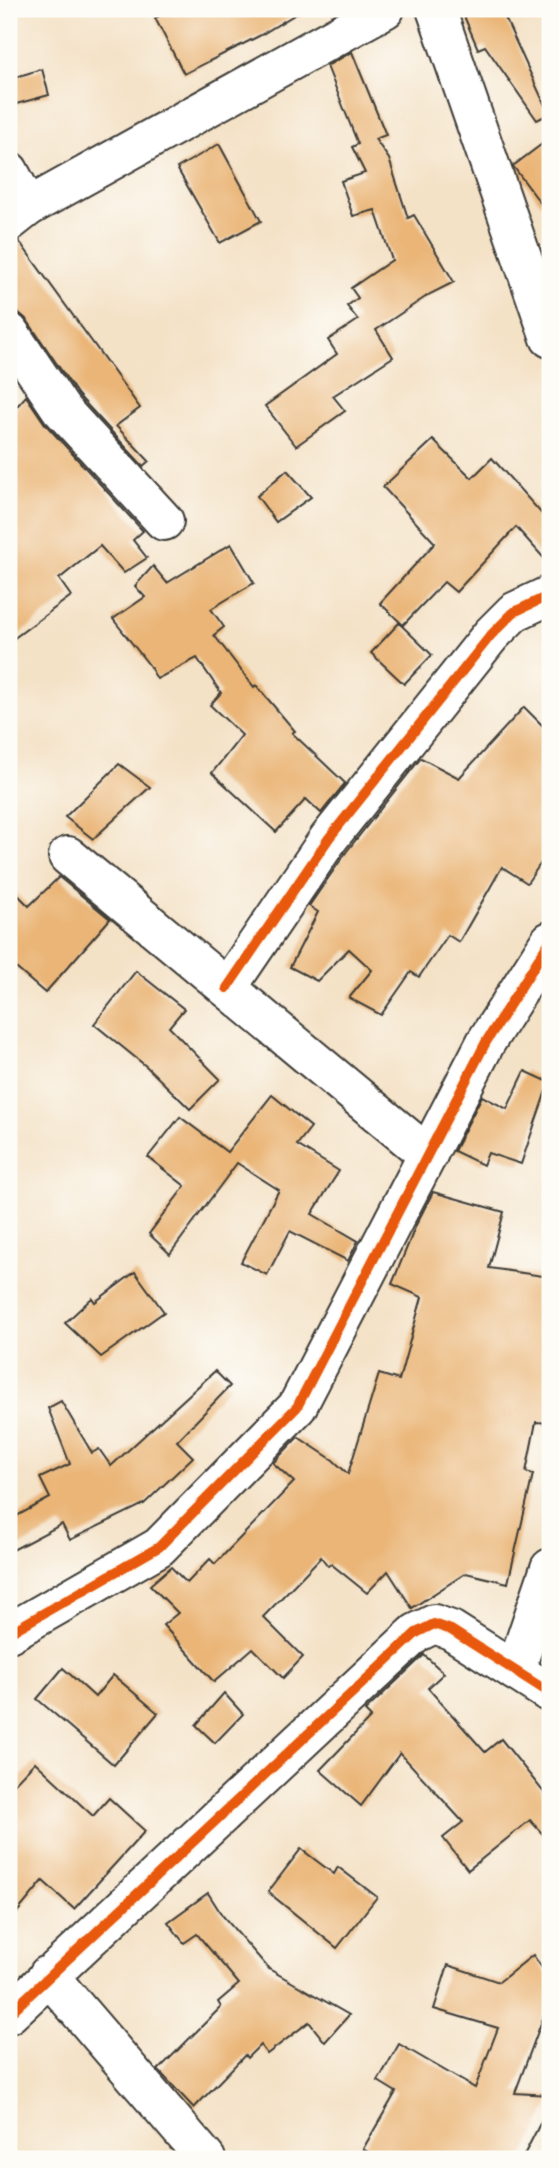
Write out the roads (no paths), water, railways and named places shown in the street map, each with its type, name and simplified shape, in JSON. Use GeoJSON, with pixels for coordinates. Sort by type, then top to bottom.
{"type":"FeatureCollection","features":[{"type":"Feature","properties":{"kind":"street"},"geometry":{"type":"LineString","coordinates":[[9,171],[18,214],[385,9]]}},
{"type":"Feature","properties":{"kind":"street"},"geometry":{"type":"LineString","coordinates":[[436,9],[550,338]]}},
{"type":"Feature","properties":{"kind":"street"},"geometry":{"type":"LineString","coordinates":[[9,332],[61,409],[164,521]]}},
{"type":"Feature","properties":{"kind":"street"},"geometry":{"type":"LineString","coordinates":[[227,988],[329,838],[491,635],[514,612],[550,595]]}},
{"type":"Feature","properties":{"kind":"street"},"geometry":{"type":"LineString","coordinates":[[68,856],[428,1155]]}},
{"type":"Feature","properties":{"kind":"street"},"geometry":{"type":"LineString","coordinates":[[9,1633],[159,1547],[297,1407],[486,1042],[550,942]]}},
{"type":"Feature","properties":{"kind":"street"},"geometry":{"type":"LineString","coordinates":[[515,1671],[550,1567]]}},
{"type":"Feature","properties":{"kind":"street"},"geometry":{"type":"LineString","coordinates":[[9,2014],[416,1633],[434,1624],[451,1630],[550,1693]]}},
{"type":"Feature","properties":{"kind":"street"},"geometry":{"type":"LineString","coordinates":[[48,1975],[206,2159]]}}]}
